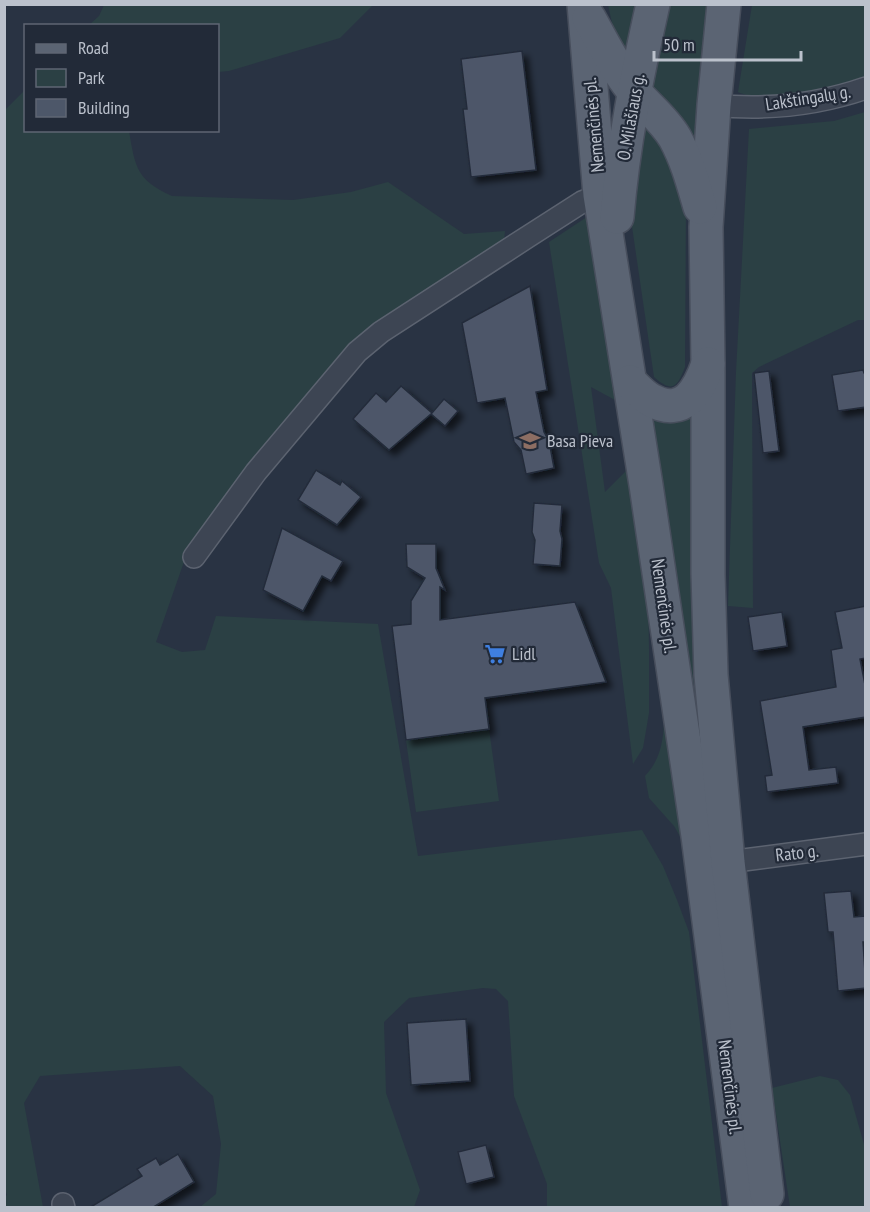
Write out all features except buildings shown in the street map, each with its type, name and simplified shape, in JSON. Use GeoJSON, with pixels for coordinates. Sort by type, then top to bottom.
{"type":"FeatureCollection","features":[{"type":"Feature","properties":{"kind":"main road","name":"O. Milašiaus g."},"geometry":{"type":"LineString","coordinates":[[612,267],[619,184],[634,91],[653,4]]}},
{"type":"Feature","properties":{"kind":"main road"},"geometry":{"type":"LineString","coordinates":[[706,227],[714,105],[724,4]]}},
{"type":"Feature","properties":{"kind":"main road"},"geometry":{"type":"LineString","coordinates":[[584,7],[618,70],[674,135],[688,166],[706,227]]}},
{"type":"Feature","properties":{"kind":"main road","name":"Nemenčinės pl."},"geometry":{"type":"LineString","coordinates":[[584,7],[600,195],[699,846],[746,1208]]}},
{"type":"Feature","properties":{"kind":"main road","name":"Nemenčinės pl."},"geometry":{"type":"LineString","coordinates":[[706,227],[708,574],[711,675],[728,862],[768,1208]]}},
{"type":"Feature","properties":{"kind":"main road"},"geometry":{"type":"LineString","coordinates":[[630,382],[649,400],[664,406],[678,404],[687,400],[694,393],[702,382],[708,364]]}},
{"type":"Feature","properties":{"kind":"street","name":"Lakštingalų g."},"geometry":{"type":"LineString","coordinates":[[714,105],[780,106],[816,101],[866,88]]}},
{"type":"Feature","properties":{"kind":"street"},"geometry":{"type":"LineString","coordinates":[[194,556],[256,472],[357,352],[381,332],[528,236],[582,202],[600,195]]}},
{"type":"Feature","properties":{"kind":"street","name":"Rato g."},"geometry":{"type":"LineString","coordinates":[[728,862],[866,844]]}},
{"type":"Feature","properties":{"kind":"green space"},"geometry":{"type":"Polygon","coordinates":[[[104,4],[373,5],[340,38],[229,71],[219,72],[219,24],[90,24],[99,16],[104,4]]]}},
{"type":"Feature","properties":{"kind":"green space"},"geometry":{"type":"Polygon","coordinates":[[[608,5],[638,5],[628,60],[617,45],[608,5]]]}},
{"type":"Feature","properties":{"kind":"green space"},"geometry":{"type":"Polygon","coordinates":[[[667,5],[713,5],[698,150],[648,91],[667,5]]]}},
{"type":"Feature","properties":{"kind":"green space"},"geometry":{"type":"Polygon","coordinates":[[[752,5],[865,5],[865,77],[783,96],[751,96],[738,92],[752,5]]]}},
{"type":"Feature","properties":{"kind":"green space"},"geometry":{"type":"Polygon","coordinates":[[[24,91],[24,132],[129,132],[139,171],[151,184],[172,196],[293,200],[351,192],[388,182],[464,234],[505,231],[503,248],[387,316],[186,556],[156,642],[182,652],[205,650],[216,616],[378,624],[418,856],[642,830],[663,866],[689,932],[722,1207],[547,1207],[547,1184],[514,1096],[508,1001],[496,989],[483,988],[409,998],[384,1022],[386,1093],[420,1190],[414,1207],[200,1207],[216,1194],[221,1144],[213,1096],[180,1066],[40,1076],[24,1103],[43,1207],[5,1207],[4,1197],[7,1195],[4,1187],[4,111],[24,91]]]}},
{"type":"Feature","properties":{"kind":"green space"},"geometry":{"type":"Polygon","coordinates":[[[865,112],[865,320],[858,320],[759,367],[752,373],[753,608],[728,606],[736,372],[749,129],[834,121],[865,112]]]}},
{"type":"Feature","properties":{"kind":"green space"},"geometry":{"type":"Polygon","coordinates":[[[643,121],[659,136],[686,200],[685,367],[679,380],[673,386],[665,385],[654,377],[629,206],[643,121]]]}},
{"type":"Feature","properties":{"kind":"green space"},"geometry":{"type":"Polygon","coordinates":[[[590,215],[615,400],[591,387],[605,492],[627,470],[641,516],[648,591],[649,713],[643,748],[633,764],[611,588],[599,563],[549,242],[590,215]]]}},
{"type":"Feature","properties":{"kind":"green space"},"geometry":{"type":"Polygon","coordinates":[[[693,406],[724,896],[649,414],[693,406]]]}},
{"type":"Feature","properties":{"kind":"green space"},"geometry":{"type":"Polygon","coordinates":[[[665,712],[685,845],[674,826],[649,798],[645,776],[659,754],[665,712]]]}},
{"type":"Feature","properties":{"kind":"green space"},"geometry":{"type":"Polygon","coordinates":[[[489,729],[499,801],[416,812],[406,740],[489,729]]]}},
{"type":"Feature","properties":{"kind":"green space"},"geometry":{"type":"Polygon","coordinates":[[[820,1076],[838,1080],[850,1095],[865,1148],[865,1207],[790,1207],[772,1088],[820,1076]]]}},
{"type":"Feature","properties":{"kind":"place","name":"Basa Pieva"},"geometry":{"type":"Point","coordinates":[530,441]}},
{"type":"Feature","properties":{"kind":"place","name":"Lidl"},"geometry":{"type":"Point","coordinates":[495,654]}}]}
